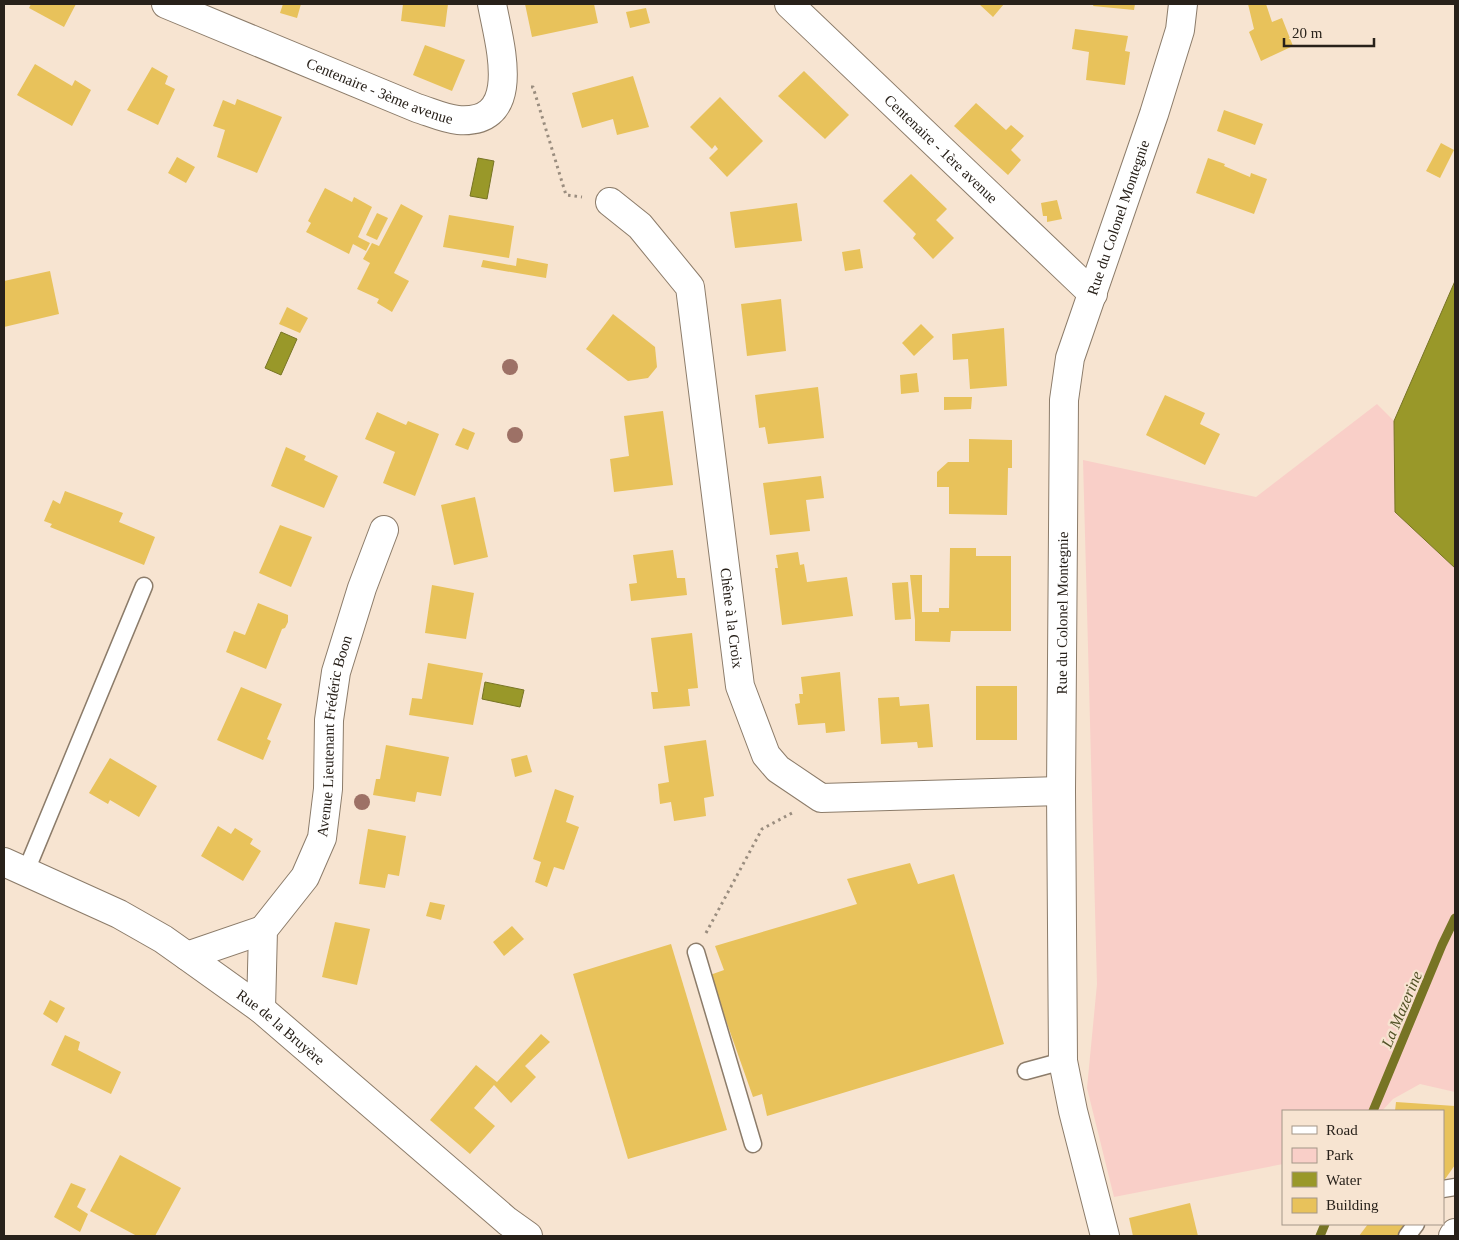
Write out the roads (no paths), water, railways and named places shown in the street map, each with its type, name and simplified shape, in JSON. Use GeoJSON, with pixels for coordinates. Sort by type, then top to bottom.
{"type":"FeatureCollection","features":[{"type":"Feature","properties":{"kind":"street","name":"Centenaire - 3ème avenue"},"geometry":{"type":"LineString","coordinates":[[166,4],[417,108],[456,120],[479,120],[498,105],[504,83],[492,4]]}},
{"type":"Feature","properties":{"kind":"street","name":"Centenaire - 1ère avenue"},"geometry":{"type":"LineString","coordinates":[[789,4],[1093,294]]}},
{"type":"Feature","properties":{"kind":"street","name":"Rue du Colonel Montegnie"},"geometry":{"type":"LineString","coordinates":[[1105,1236],[1073,1111],[1063,1061],[1061,790],[1064,400],[1070,358],[1180,30],[1183,4]]}},
{"type":"Feature","properties":{"kind":"street","name":"Chêne à la Croix"},"geometry":{"type":"LineString","coordinates":[[610,202],[640,226],[690,287],[740,686],[766,755],[778,769],[821,798],[1061,790]]}},
{"type":"Feature","properties":{"kind":"street","name":"Avenue Lieutenant Frédéric Boon"},"geometry":{"type":"LineString","coordinates":[[263,930],[306,877],[322,838],[328,789],[329,720],[336,672],[362,588],[384,530]]}},
{"type":"Feature","properties":{"kind":"street","name":"Rue de la Bruyère"},"geometry":{"type":"LineString","coordinates":[[15,867],[119,914],[163,939],[261,1009],[507,1221],[528,1236]]}},
{"type":"Feature","properties":{"kind":"street"},"geometry":{"type":"LineString","coordinates":[[187,956],[263,930],[261,1009]]}},
{"type":"Feature","properties":{"kind":"lane"},"geometry":{"type":"LineString","coordinates":[[15,867],[144,586]]}},
{"type":"Feature","properties":{"kind":"lane"},"geometry":{"type":"LineString","coordinates":[[696,952],[753,1144]]}},
{"type":"Feature","properties":{"kind":"lane"},"geometry":{"type":"LineString","coordinates":[[1026,1071],[1063,1061]]}},
{"type":"Feature","properties":{"kind":"lane"},"geometry":{"type":"LineString","coordinates":[[1407,1236],[1415,1225]]}},
{"type":"Feature","properties":{"kind":"water"},"geometry":{"type":"Polygon","coordinates":[[[478,158],[494,161],[487,199],[470,196],[478,158]]]}},
{"type":"Feature","properties":{"kind":"water"},"geometry":{"type":"Polygon","coordinates":[[[1455,281],[1455,568],[1395,512],[1394,421],[1455,281]]]}},
{"type":"Feature","properties":{"kind":"water"},"geometry":{"type":"Polygon","coordinates":[[[281,332],[297,339],[281,375],[265,368],[281,332]]]}},
{"type":"Feature","properties":{"kind":"water"},"geometry":{"type":"Polygon","coordinates":[[[485,682],[524,690],[520,707],[482,699],[485,682]]]}},
{"type":"Feature","properties":{"kind":"waterway","name":"La Mazerine"},"geometry":{"type":"LineString","coordinates":[[1373,1110],[1455,918]]}},
{"type":"Feature","properties":{"kind":"waterway","name":"La Mazerine"},"geometry":{"type":"LineString","coordinates":[[1320,1236],[1325,1225]]}}]}
